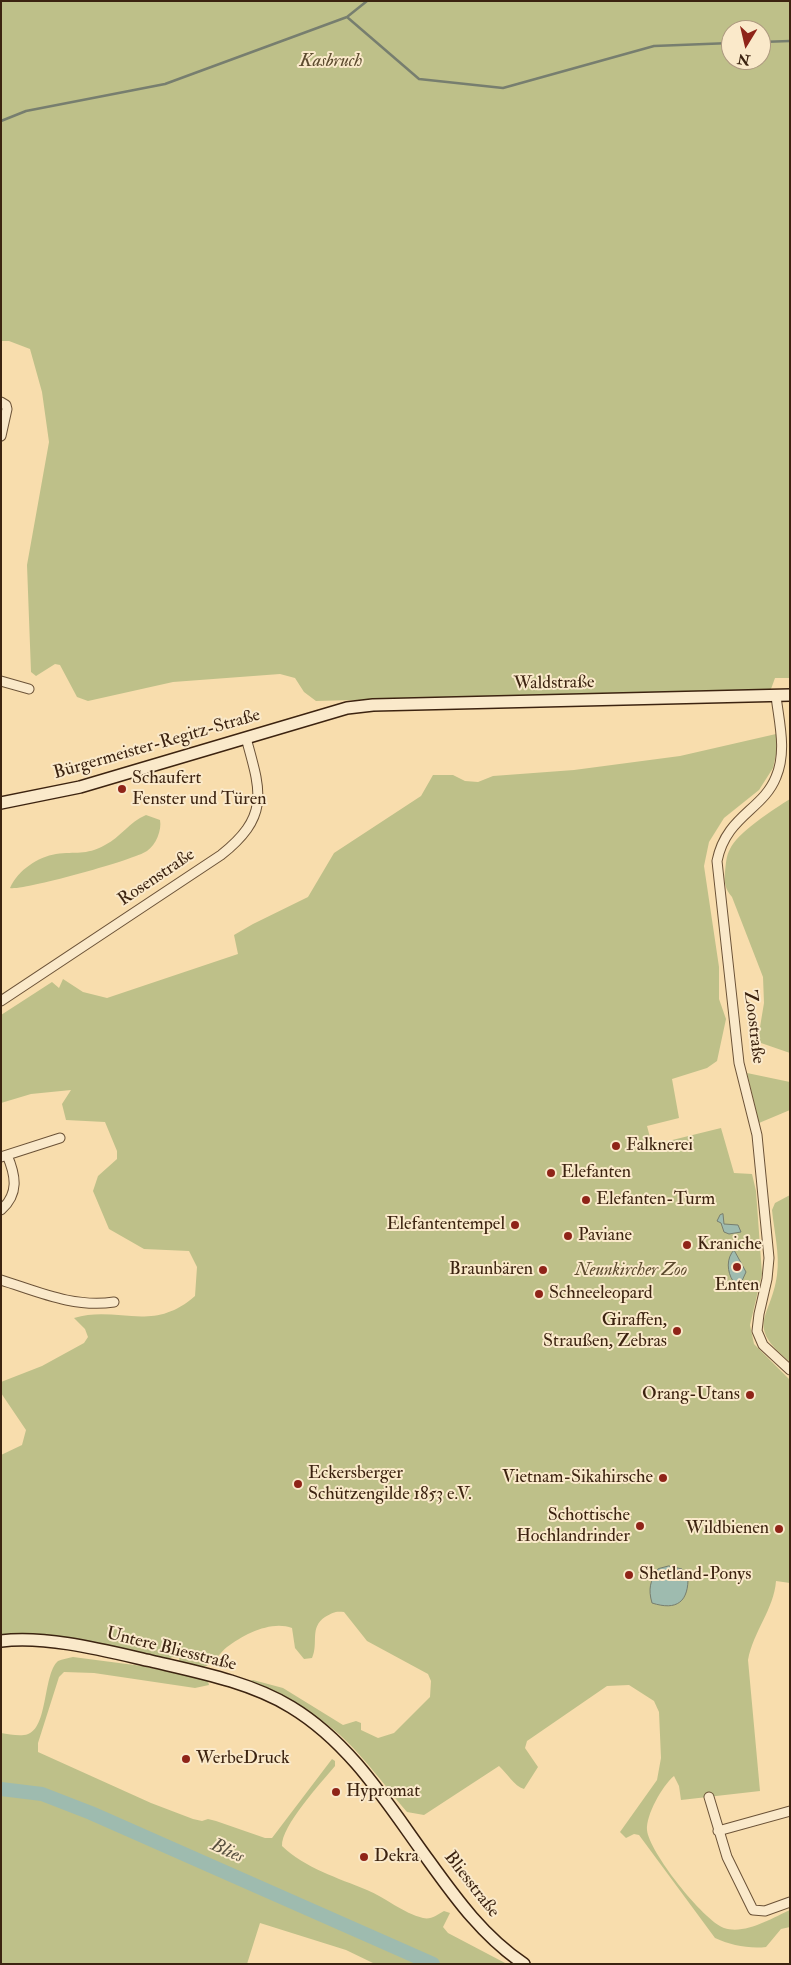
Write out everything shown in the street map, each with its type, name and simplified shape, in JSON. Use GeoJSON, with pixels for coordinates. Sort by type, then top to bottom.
{"type":"FeatureCollection","features":[{"type":"Feature","properties":{"kind":"street"},"geometry":{"type":"LineString","coordinates":[[1,436],[3,403]]}},
{"type":"Feature","properties":{"kind":"street"},"geometry":{"type":"LineString","coordinates":[[1,682],[29,689]]}},
{"type":"Feature","properties":{"kind":"street","name":"Zoostraße"},"geometry":{"type":"LineString","coordinates":[[776,696],[782,746],[776,777],[770,789],[738,820],[726,836],[720,845],[717,861],[739,1063],[757,1135],[768,1258],[767,1279],[758,1314],[757,1331],[763,1345],[790,1370]]}},
{"type":"Feature","properties":{"kind":"street","name":"Waldstraße"},"geometry":{"type":"LineString","coordinates":[[320,715],[347,708],[373,706],[790,696]]}},
{"type":"Feature","properties":{"kind":"street","name":"Bürgermeister-Regitz-Straße"},"geometry":{"type":"LineString","coordinates":[[1,803],[80,787],[320,715]]}},
{"type":"Feature","properties":{"kind":"street","name":"Rosenstraße"},"geometry":{"type":"LineString","coordinates":[[1,1002],[221,855],[244,835],[255,818],[258,794],[257,780],[246,738]]}},
{"type":"Feature","properties":{"kind":"street"},"geometry":{"type":"LineString","coordinates":[[1,1210],[12,1197],[15,1188],[13,1170],[4,1156],[60,1138]]}},
{"type":"Feature","properties":{"kind":"street"},"geometry":{"type":"LineString","coordinates":[[1,1280],[78,1304],[94,1305],[114,1302]]}},
{"type":"Feature","properties":{"kind":"street","name":"Untere Bliesstraße"},"geometry":{"type":"LineString","coordinates":[[1,1641],[36,1641],[102,1650],[210,1675],[277,1700],[316,1725],[346,1752],[372,1781],[399,1819]]}},
{"type":"Feature","properties":{"kind":"street"},"geometry":{"type":"LineString","coordinates":[[709,1797],[718,1831],[734,1874],[753,1910],[765,1912],[790,1902]]}},
{"type":"Feature","properties":{"kind":"street"},"geometry":{"type":"LineString","coordinates":[[718,1831],[790,1811]]}},
{"type":"Feature","properties":{"kind":"street","name":"Bliesstraße"},"geometry":{"type":"LineString","coordinates":[[399,1819],[473,1919],[507,1952],[524,1964]]}},
{"type":"Feature","properties":{"kind":"green space","name":"Kasbruch"},"geometry":{"type":"Polygon","coordinates":[[[1,1],[790,1],[790,678],[775,678],[771,689],[316,701],[304,692],[295,678],[280,674],[173,682],[88,701],[77,697],[60,665],[55,664],[36,676],[31,672],[27,565],[49,442],[42,392],[30,349],[9,341],[1,341],[1,1]]]}},
{"type":"Feature","properties":{"kind":"green space","name":"Neunkircher Zoo"},"geometry":{"type":"Polygon","coordinates":[[[776,734],[777,750],[773,768],[759,790],[724,818],[709,842],[704,866],[719,967],[719,999],[726,1019],[717,1061],[707,1068],[672,1079],[679,1118],[647,1126],[652,1145],[721,1128],[734,1173],[752,1174],[756,1191],[762,1274],[750,1325],[754,1344],[790,1380],[790,1583],[776,1581],[768,1611],[754,1640],[748,1660],[760,1791],[681,1800],[679,1786],[674,1776],[656,1801],[647,1824],[650,1840],[678,1884],[703,1912],[724,1928],[732,1930],[749,1927],[790,1910],[790,1927],[781,1929],[766,1947],[746,1947],[715,1938],[639,1835],[634,1834],[626,1838],[620,1832],[657,1780],[661,1758],[659,1712],[654,1701],[629,1685],[607,1686],[527,1741],[525,1748],[538,1767],[524,1789],[514,1782],[499,1766],[424,1815],[407,1812],[350,1745],[320,1719],[250,1684],[249,1681],[253,1680],[283,1688],[343,1725],[356,1721],[361,1723],[361,1730],[378,1738],[394,1733],[430,1697],[431,1681],[428,1674],[367,1641],[344,1612],[332,1613],[320,1621],[317,1626],[312,1658],[304,1659],[295,1648],[292,1628],[276,1626],[267,1627],[242,1637],[227,1647],[210,1664],[200,1667],[180,1664],[179,1658],[172,1657],[167,1661],[1,1637],[1,1455],[22,1445],[26,1430],[1,1393],[1,1382],[42,1366],[84,1343],[88,1337],[85,1329],[74,1318],[105,1314],[149,1316],[164,1314],[179,1307],[195,1296],[197,1267],[189,1251],[144,1249],[109,1229],[93,1191],[98,1176],[117,1159],[117,1151],[105,1122],[66,1120],[62,1104],[71,1090],[31,1094],[1,1103],[1,1015],[52,982],[59,988],[63,979],[83,992],[107,998],[238,954],[234,935],[308,897],[334,853],[421,796],[433,775],[453,775],[465,781],[478,782],[493,776],[574,770],[680,756],[776,734]]]}},
{"type":"Feature","properties":{"kind":"green space"},"geometry":{"type":"Polygon","coordinates":[[[790,799],[790,1053],[761,1043],[758,1039],[764,1003],[763,977],[732,897],[726,888],[725,872],[729,852],[740,836],[790,799]]]}},
{"type":"Feature","properties":{"kind":"green space"},"geometry":{"type":"Polygon","coordinates":[[[146,815],[160,820],[156,841],[147,851],[122,861],[78,874],[35,885],[10,888],[23,870],[36,861],[56,854],[92,851],[111,842],[146,815]]]}},
{"type":"Feature","properties":{"kind":"green space"},"geometry":{"type":"Polygon","coordinates":[[[747,1073],[790,1082],[790,1110],[759,1123],[747,1073]]]}},
{"type":"Feature","properties":{"kind":"green space"},"geometry":{"type":"Polygon","coordinates":[[[790,1195],[790,1362],[768,1339],[764,1329],[764,1321],[774,1290],[778,1267],[772,1210],[775,1203],[790,1195]]]}},
{"type":"Feature","properties":{"kind":"green space"},"geometry":{"type":"Polygon","coordinates":[[[73,1657],[142,1666],[202,1679],[208,1681],[209,1685],[195,1688],[94,1673],[64,1672],[59,1677],[38,1743],[38,1752],[151,1803],[193,1819],[216,1821],[265,1838],[272,1838],[332,1759],[335,1761],[335,1766],[295,1816],[283,1838],[282,1846],[311,1866],[374,1893],[416,1916],[429,1918],[444,1911],[450,1913],[443,1927],[448,1933],[507,1964],[375,1964],[346,1950],[260,1923],[247,1964],[1,1964],[1,1733],[24,1735],[32,1732],[38,1725],[42,1714],[49,1678],[53,1668],[58,1661],[73,1657]]]}},
{"type":"Feature","properties":{"kind":"shaded area"},"geometry":{"type":"Polygon","coordinates":[[[723,1214],[724,1224],[738,1225],[741,1232],[729,1234],[724,1232],[721,1223],[717,1221],[720,1215],[723,1214]]]}},
{"type":"Feature","properties":{"kind":"shaded area","name":"Enten"},"geometry":{"type":"Polygon","coordinates":[[[734,1250],[746,1272],[741,1283],[733,1281],[729,1269],[731,1253],[734,1250]]]}},
{"type":"Feature","properties":{"kind":"shaded area"},"geometry":{"type":"Polygon","coordinates":[[[669,1566],[682,1569],[688,1575],[688,1584],[684,1598],[675,1605],[668,1606],[652,1603],[650,1585],[653,1577],[658,1569],[669,1566]]]}},
{"type":"Feature","properties":{"kind":"waterway"},"geometry":{"type":"LineString","coordinates":[[1,121],[26,111],[165,84],[347,17],[367,1]]}},
{"type":"Feature","properties":{"kind":"waterway"},"geometry":{"type":"LineString","coordinates":[[347,17],[419,79],[503,88],[654,46],[721,43]]}},
{"type":"Feature","properties":{"kind":"waterway"},"geometry":{"type":"LineString","coordinates":[[771,42],[790,41]]}},
{"type":"Feature","properties":{"kind":"waterway","name":"Blies"},"geometry":{"type":"LineString","coordinates":[[1,1789],[42,1794],[91,1813],[433,1964]]}},
{"type":"Feature","properties":{"kind":"place","name":"Schaufert Fenster und Türen"},"geometry":{"type":"Point","coordinates":[122,789]}},
{"type":"Feature","properties":{"kind":"place","name":"Falknerei"},"geometry":{"type":"Point","coordinates":[616,1146]}},
{"type":"Feature","properties":{"kind":"place","name":"Elefanten"},"geometry":{"type":"Point","coordinates":[551,1173]}},
{"type":"Feature","properties":{"kind":"place","name":"Elefanten-Turm"},"geometry":{"type":"Point","coordinates":[586,1200]}},
{"type":"Feature","properties":{"kind":"place","name":"Elefantentempel"},"geometry":{"type":"Point","coordinates":[515,1225]}},
{"type":"Feature","properties":{"kind":"place","name":"Paviane"},"geometry":{"type":"Point","coordinates":[568,1236]}},
{"type":"Feature","properties":{"kind":"place","name":"Kraniche"},"geometry":{"type":"Point","coordinates":[687,1245]}},
{"type":"Feature","properties":{"kind":"place","name":"Enten"},"geometry":{"type":"Point","coordinates":[737,1267]}},
{"type":"Feature","properties":{"kind":"place","name":"Braunbären"},"geometry":{"type":"Point","coordinates":[543,1270]}},
{"type":"Feature","properties":{"kind":"place","name":"Schneeleopard"},"geometry":{"type":"Point","coordinates":[539,1294]}},
{"type":"Feature","properties":{"kind":"place","name":"Giraffen, Straußen, Zebras"},"geometry":{"type":"Point","coordinates":[677,1331]}},
{"type":"Feature","properties":{"kind":"place","name":"Orang-Utans"},"geometry":{"type":"Point","coordinates":[750,1395]}},
{"type":"Feature","properties":{"kind":"place","name":"Vietnam-Sikahirsche"},"geometry":{"type":"Point","coordinates":[663,1478]}},
{"type":"Feature","properties":{"kind":"place","name":"Eckersberger Schützengilde 1853 e.V."},"geometry":{"type":"Point","coordinates":[298,1484]}},
{"type":"Feature","properties":{"kind":"place","name":"Schottische Hochlandrinder"},"geometry":{"type":"Point","coordinates":[640,1526]}},
{"type":"Feature","properties":{"kind":"place","name":"Wildbienen"},"geometry":{"type":"Point","coordinates":[779,1529]}},
{"type":"Feature","properties":{"kind":"place","name":"Shetland-Ponys"},"geometry":{"type":"Point","coordinates":[629,1575]}},
{"type":"Feature","properties":{"kind":"place","name":"WerbeDruck"},"geometry":{"type":"Point","coordinates":[186,1759]}},
{"type":"Feature","properties":{"kind":"place","name":"Hypromat"},"geometry":{"type":"Point","coordinates":[336,1792]}},
{"type":"Feature","properties":{"kind":"place","name":"Dekra"},"geometry":{"type":"Point","coordinates":[364,1857]}}]}
